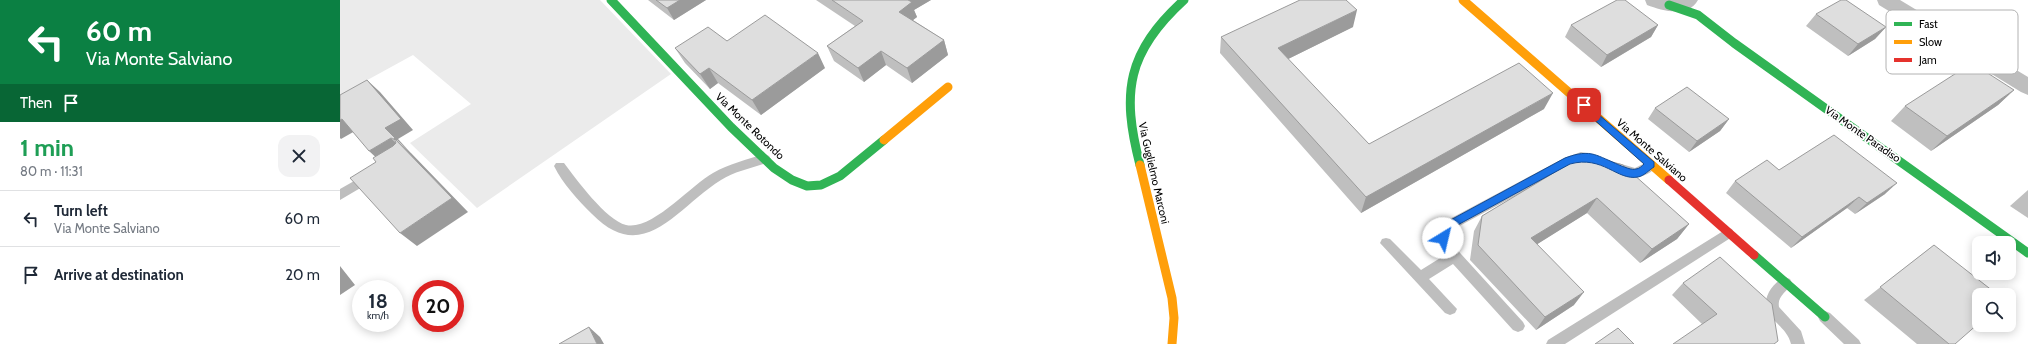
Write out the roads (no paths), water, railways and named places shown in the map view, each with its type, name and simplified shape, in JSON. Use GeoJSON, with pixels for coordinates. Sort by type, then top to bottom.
{"type":"FeatureCollection","features":[{"type":"Feature","properties":{"kind":"street","name":"Via Monte Rotondo"},"geometry":{"type":"LineString","coordinates":[[611,0],[731,127],[765,159],[799,184],[814,187],[829,182],[852,168],[948,87]]}},
{"type":"Feature","properties":{"kind":"street","name":"Via Guglielmo Marconi"},"geometry":{"type":"LineString","coordinates":[[1172,344],[1174,318],[1172,298],[1131,129],[1129,112],[1131,80],[1141,50],[1159,21],[1184,0]]}},
{"type":"Feature","properties":{"kind":"street","name":"Via Monte Salviano"},"geometry":{"type":"LineString","coordinates":[[1463,0],[1825,317]]}},
{"type":"Feature","properties":{"kind":"street"},"geometry":{"type":"LineString","coordinates":[[1886,0],[1902,10]]}},
{"type":"Feature","properties":{"kind":"street","name":"Via Monte Paradiso"},"geometry":{"type":"LineString","coordinates":[[1661,2],[1693,5],[1734,43],[2028,252]]}},
{"type":"Feature","properties":{"kind":"street"},"geometry":{"type":"LineString","coordinates":[[2007,74],[2028,87]]}},
{"type":"Feature","properties":{"kind":"lane"},"geometry":{"type":"LineString","coordinates":[[1518,326],[1445,246],[1443,238],[1448,226],[1568,161],[1581,157],[1604,161],[1630,173],[1638,173],[1651,165]]}},
{"type":"Feature","properties":{"kind":"lane"},"geometry":{"type":"LineString","coordinates":[[560,166],[582,195],[599,212],[616,226],[632,230],[657,222],[716,177],[728,171],[765,159]]}},
{"type":"Feature","properties":{"kind":"lane"},"geometry":{"type":"LineString","coordinates":[[340,195],[379,172]]}},
{"type":"Feature","properties":{"kind":"lane"},"geometry":{"type":"LineString","coordinates":[[1553,344],[1728,232]]}},
{"type":"Feature","properties":{"kind":"lane"},"geometry":{"type":"LineString","coordinates":[[1386,243],[1450,309]]}},
{"type":"Feature","properties":{"kind":"lane"},"geometry":{"type":"LineString","coordinates":[[1420,278],[1455,256]]}},
{"type":"Feature","properties":{"kind":"lane"},"geometry":{"type":"LineString","coordinates":[[1785,283],[1774,292],[1771,302],[1774,312],[1798,338],[1798,344]]}},
{"type":"Feature","properties":{"kind":"lane"},"geometry":{"type":"LineString","coordinates":[[1825,317],[1854,344]]}}]}
